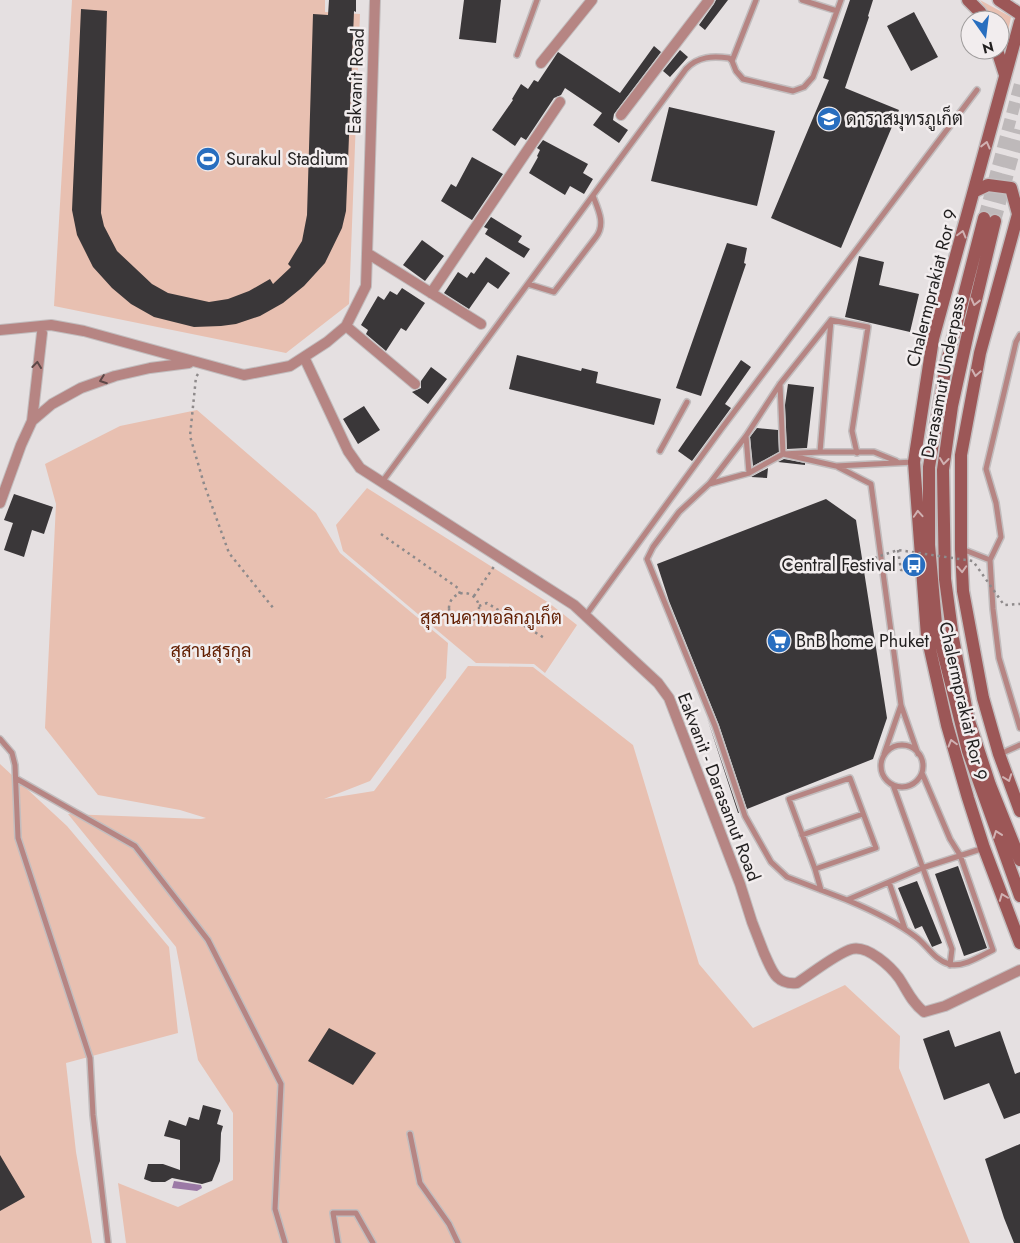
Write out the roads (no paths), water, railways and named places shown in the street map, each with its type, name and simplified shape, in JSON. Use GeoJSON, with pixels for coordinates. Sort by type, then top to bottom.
{"type":"FeatureCollection","features":[{"type":"Feature","properties":{"kind":"main road"},"geometry":{"type":"LineString","coordinates":[[968,0],[978,10]]}},
{"type":"Feature","properties":{"kind":"main road"},"geometry":{"type":"LineString","coordinates":[[999,0],[1020,14]]}},
{"type":"Feature","properties":{"kind":"main road","name":"Chalermprakiat Ror 9"},"geometry":{"type":"LineString","coordinates":[[1020,22],[933,340],[908,462],[927,636],[947,725],[984,848],[1020,943]]}},
{"type":"Feature","properties":{"kind":"main road"},"geometry":{"type":"LineString","coordinates":[[1000,60],[1005,75]]}},
{"type":"Feature","properties":{"kind":"main road"},"geometry":{"type":"LineString","coordinates":[[975,191],[988,184],[1010,188],[1019,210]]}},
{"type":"Feature","properties":{"kind":"main road","name":"Chalermprakiat Ror 9"},"geometry":{"type":"LineString","coordinates":[[1019,210],[980,353],[961,455],[961,549],[965,601],[983,698],[999,754],[1020,811]]}},
{"type":"Feature","properties":{"kind":"main road","name":"Darasamut Underpass"},"geometry":{"type":"LineString","coordinates":[[1020,860],[990,785],[968,718],[952,638],[945,579],[943,470],[952,406],[968,333],[989,219],[946,365],[929,467],[929,545],[936,624],[968,751],[1020,896]]}},
{"type":"Feature","properties":{"kind":"street","name":"Eakvanit Road"},"geometry":{"type":"LineString","coordinates":[[0,503],[21,445],[32,421],[52,404],[81,388],[115,376],[150,368],[200,364],[244,375],[290,366],[327,342],[346,326],[366,286],[375,0]]}},
{"type":"Feature","properties":{"kind":"street"},"geometry":{"type":"LineString","coordinates":[[541,63],[592,0]]}},
{"type":"Feature","properties":{"kind":"street"},"geometry":{"type":"LineString","coordinates":[[621,115],[709,0]]}},
{"type":"Feature","properties":{"kind":"street"},"geometry":{"type":"LineString","coordinates":[[431,293],[560,102]]}},
{"type":"Feature","properties":{"kind":"street"},"geometry":{"type":"LineString","coordinates":[[367,253],[481,324]]}},
{"type":"Feature","properties":{"kind":"street"},"geometry":{"type":"LineString","coordinates":[[42,333],[55,326]]}},
{"type":"Feature","properties":{"kind":"street"},"geometry":{"type":"LineString","coordinates":[[0,330],[55,326],[84,331],[200,364]]}},
{"type":"Feature","properties":{"kind":"street"},"geometry":{"type":"LineString","coordinates":[[346,326],[414,384]]}},
{"type":"Feature","properties":{"kind":"street"},"geometry":{"type":"LineString","coordinates":[[27,327],[42,333]]}},
{"type":"Feature","properties":{"kind":"street"},"geometry":{"type":"LineString","coordinates":[[32,421],[42,333]]}},
{"type":"Feature","properties":{"kind":"street"},"geometry":{"type":"LineString","coordinates":[[150,368],[155,366],[159,358],[152,350]]}},
{"type":"Feature","properties":{"kind":"street","name":"Eakvanit - Darasamut Road"},"geometry":{"type":"LineString","coordinates":[[304,357],[348,450],[360,468],[574,605],[658,683],[669,698],[724,841],[764,954],[774,974],[781,981],[789,984],[797,983],[844,952],[854,948],[871,953],[893,971],[914,1003],[924,1012],[945,1006],[1020,970]]}},
{"type":"Feature","properties":{"kind":"street"},"geometry":{"type":"LineString","coordinates":[[34,397],[36,403],[44,406],[52,404]]}},
{"type":"Feature","properties":{"kind":"lane"},"geometry":{"type":"LineString","coordinates":[[517,55],[537,0]]}},
{"type":"Feature","properties":{"kind":"lane"},"geometry":{"type":"LineString","coordinates":[[732,61],[756,0]]}},
{"type":"Feature","properties":{"kind":"lane"},"geometry":{"type":"LineString","coordinates":[[802,0],[837,11]]}},
{"type":"Feature","properties":{"kind":"lane"},"geometry":{"type":"LineString","coordinates":[[382,482],[688,66],[706,57],[730,58],[736,72],[743,79],[793,92],[798,90],[809,83],[812,77],[841,0]]}},
{"type":"Feature","properties":{"kind":"lane"},"geometry":{"type":"LineString","coordinates":[[586,615],[722,428],[977,90]]}},
{"type":"Feature","properties":{"kind":"lane"},"geometry":{"type":"LineString","coordinates":[[528,284],[554,292],[600,232],[601,224],[593,196]]}},
{"type":"Feature","properties":{"kind":"lane"},"geometry":{"type":"LineString","coordinates":[[831,320],[868,327],[852,431],[857,453]]}},
{"type":"Feature","properties":{"kind":"lane"},"geometry":{"type":"LineString","coordinates":[[831,320],[780,384],[746,436],[709,484],[680,512],[653,547],[647,559],[715,726],[745,816],[771,862],[788,877],[882,916],[918,938],[938,959],[950,965],[962,964],[993,950],[960,855],[950,839],[922,773],[922,759],[913,749],[900,746],[888,751],[884,756]]}},
{"type":"Feature","properties":{"kind":"lane"},"geometry":{"type":"LineString","coordinates":[[820,452],[831,320]]}},
{"type":"Feature","properties":{"kind":"lane"},"geometry":{"type":"LineString","coordinates":[[1020,335],[1016,342],[986,468],[996,503],[1001,537],[990,560],[992,609],[999,658],[1020,728]]}},
{"type":"Feature","properties":{"kind":"lane"},"geometry":{"type":"LineString","coordinates":[[780,384],[783,454]]}},
{"type":"Feature","properties":{"kind":"lane"},"geometry":{"type":"LineString","coordinates":[[660,451],[687,402]]}},
{"type":"Feature","properties":{"kind":"lane"},"geometry":{"type":"LineString","coordinates":[[746,436],[749,473]]}},
{"type":"Feature","properties":{"kind":"lane"},"geometry":{"type":"LineString","coordinates":[[709,484],[749,473],[783,454],[874,452],[889,459],[908,462]]}},
{"type":"Feature","properties":{"kind":"lane"},"geometry":{"type":"LineString","coordinates":[[783,454],[836,466],[908,462]]}},
{"type":"Feature","properties":{"kind":"lane"},"geometry":{"type":"LineString","coordinates":[[836,466],[871,484],[901,705],[918,754]]}},
{"type":"Feature","properties":{"kind":"lane"},"geometry":{"type":"LineString","coordinates":[[961,549],[990,560]]}},
{"type":"Feature","properties":{"kind":"lane"},"geometry":{"type":"LineString","coordinates":[[901,705],[881,770],[883,776],[893,785],[952,949],[950,965]]}},
{"type":"Feature","properties":{"kind":"lane"},"geometry":{"type":"LineString","coordinates":[[0,739],[12,753],[15,764],[18,838],[90,1058],[93,1115],[108,1243]]}},
{"type":"Feature","properties":{"kind":"lane"},"geometry":{"type":"LineString","coordinates":[[999,754],[1020,745]]}},
{"type":"Feature","properties":{"kind":"lane"},"geometry":{"type":"LineString","coordinates":[[893,785],[907,786],[914,784],[922,773]]}},
{"type":"Feature","properties":{"kind":"lane"},"geometry":{"type":"LineString","coordinates":[[815,868],[876,848],[850,778],[789,799],[815,868],[821,890]]}},
{"type":"Feature","properties":{"kind":"lane"},"geometry":{"type":"LineString","coordinates":[[17,779],[135,846],[208,940],[281,1084],[275,1209],[285,1243]]}},
{"type":"Feature","properties":{"kind":"lane"},"geometry":{"type":"LineString","coordinates":[[802,835],[863,814]]}},
{"type":"Feature","properties":{"kind":"lane"},"geometry":{"type":"LineString","coordinates":[[847,900],[922,868],[984,848]]}},
{"type":"Feature","properties":{"kind":"lane"},"geometry":{"type":"LineString","coordinates":[[888,882],[905,930]]}},
{"type":"Feature","properties":{"kind":"lane"},"geometry":{"type":"LineString","coordinates":[[410,1134],[420,1183],[449,1224],[458,1243]]}},
{"type":"Feature","properties":{"kind":"lane"},"geometry":{"type":"LineString","coordinates":[[338,1243],[333,1213],[356,1214],[373,1243]]}},
{"type":"Feature","properties":{"kind":"tunnel"},"geometry":{"type":"LineString","coordinates":[[984,218],[1020,84]]}},
{"type":"Feature","properties":{"kind":"tunnel"},"geometry":{"type":"LineString","coordinates":[[995,221],[1020,130]]}},
{"type":"Feature","properties":{"kind":"place","name":"ดาราสมุทรภูเก็ต"},"geometry":{"type":"Point","coordinates":[829,119]}},
{"type":"Feature","properties":{"kind":"place","name":"Surakul Stadium"},"geometry":{"type":"Point","coordinates":[208,159]}},
{"type":"Feature","properties":{"kind":"place","name":"Central Festival"},"geometry":{"type":"Point","coordinates":[914,565]}},
{"type":"Feature","properties":{"kind":"place","name":"BnB home Phuket"},"geometry":{"type":"Point","coordinates":[779,641]}},
{"type":"Feature","properties":{"kind":"park label","name":"สุสานคาทอลิกภูเก็ต"},"geometry":{"type":"Point","coordinates":[491,618]}},
{"type":"Feature","properties":{"kind":"park label","name":"สุสานสุรกุล"},"geometry":{"type":"Point","coordinates":[211,651]}}]}
